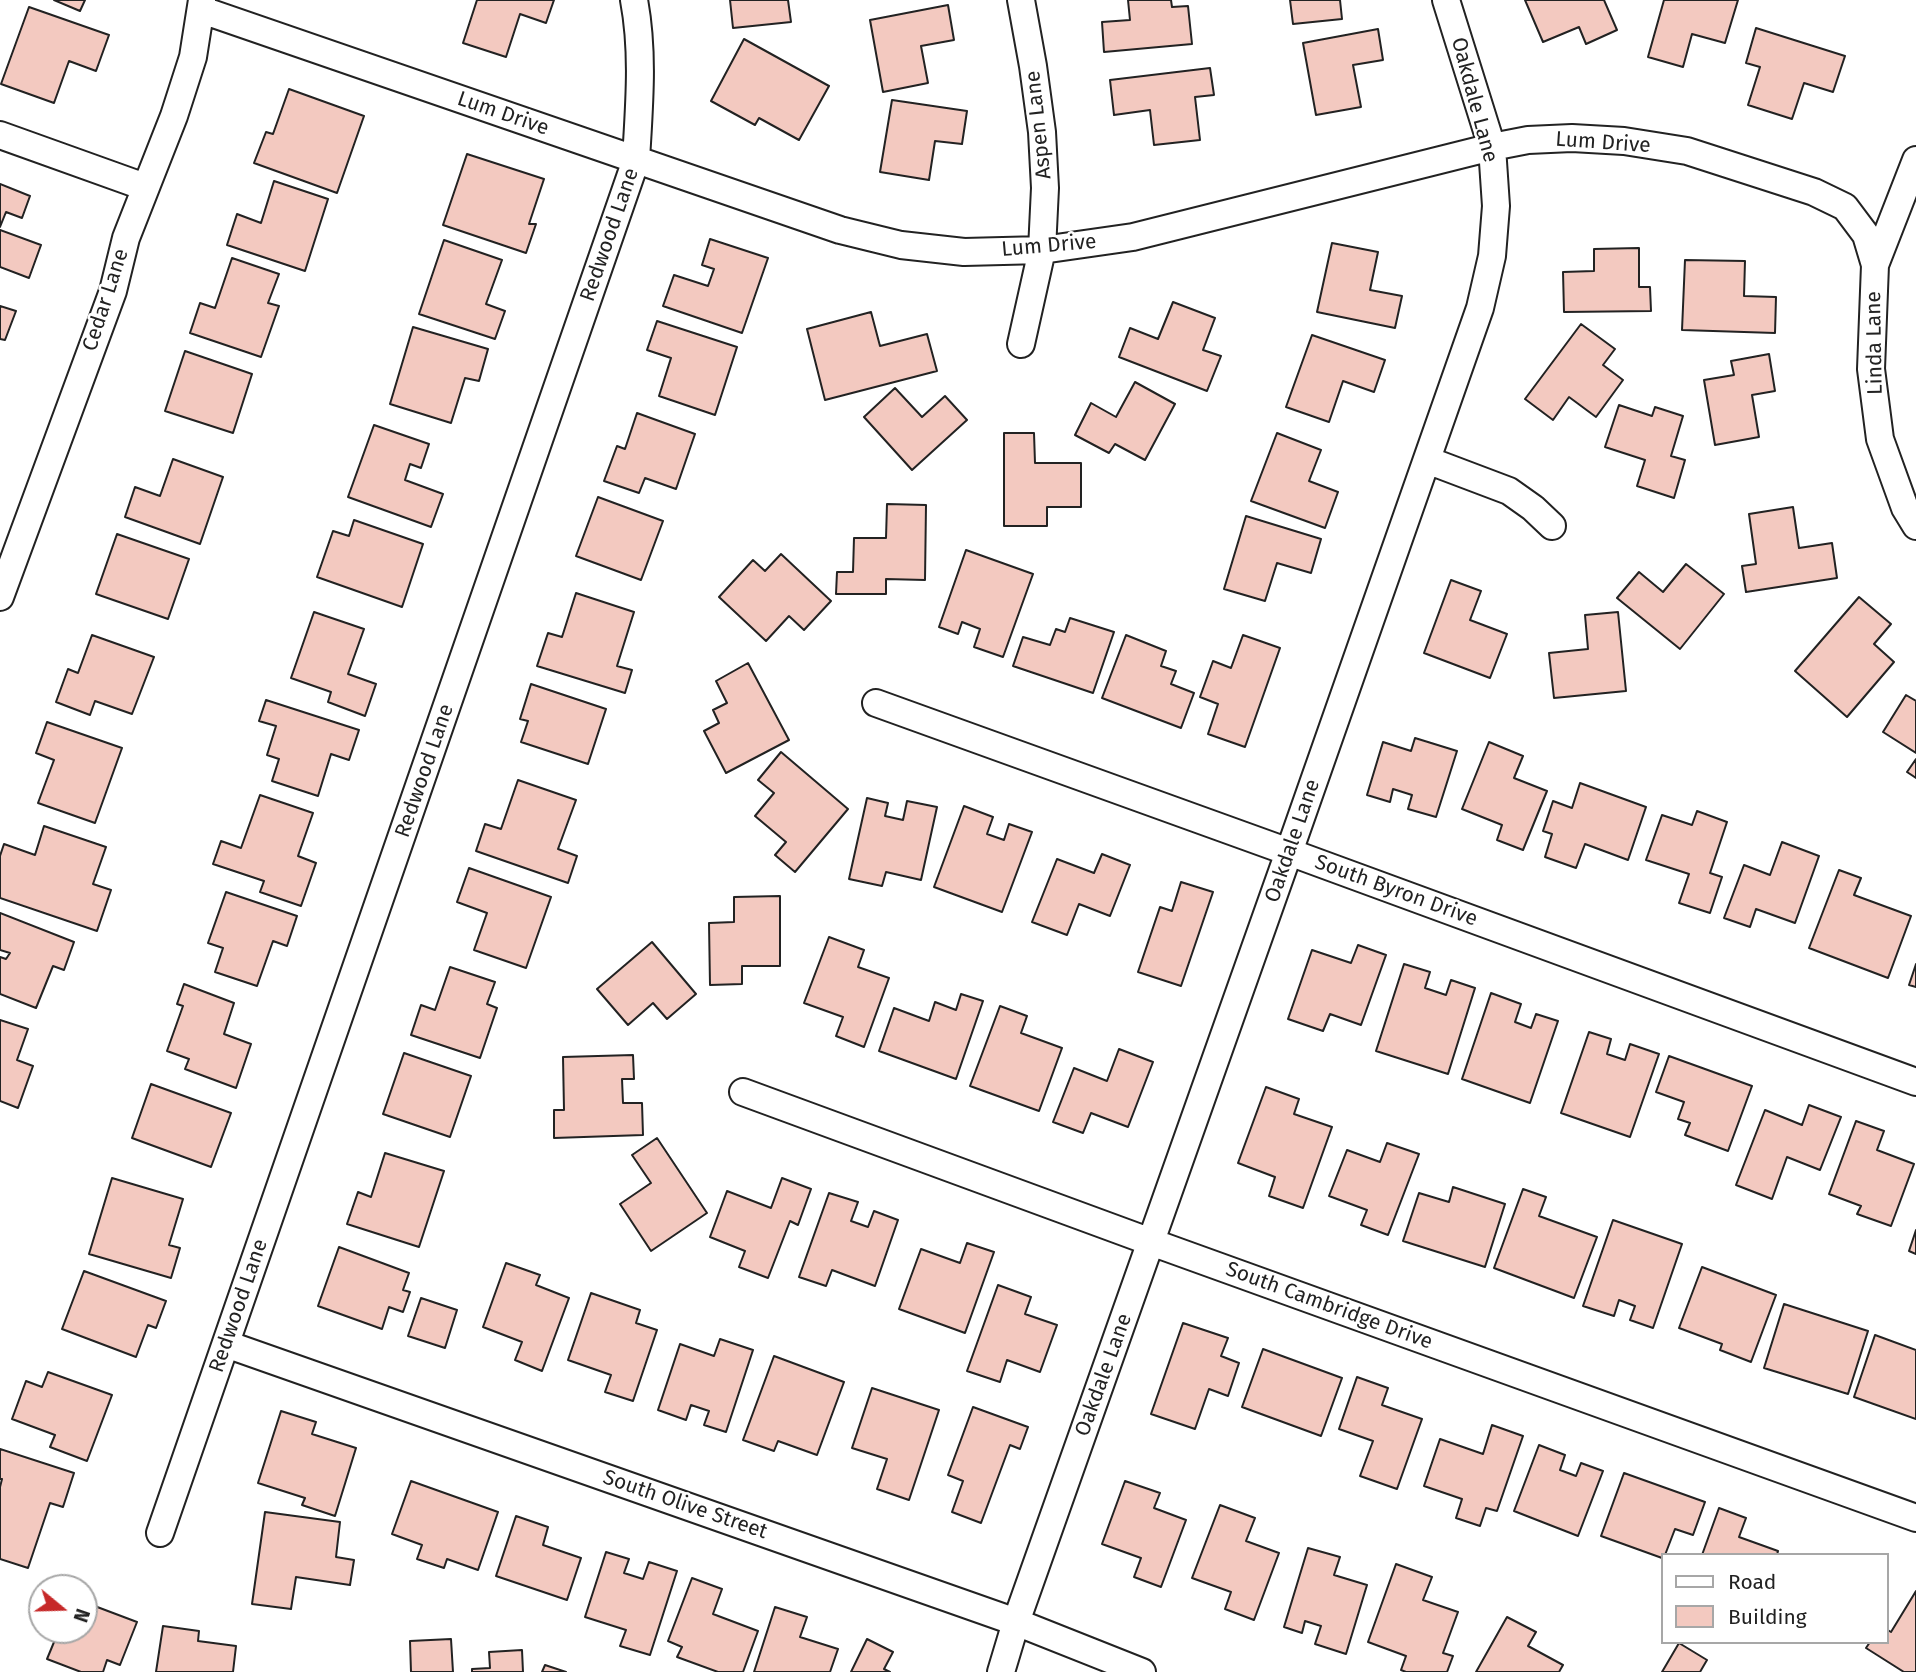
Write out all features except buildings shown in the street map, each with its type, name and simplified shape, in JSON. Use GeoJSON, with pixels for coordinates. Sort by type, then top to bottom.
{"type":"FeatureCollection","features":[{"type":"Feature","properties":{"kind":"street","name":"Redwood Lane"},"geometry":{"type":"LineString","coordinates":[[160,1532],[636,160],[640,84],[638,19],[634,0]]}},
{"type":"Feature","properties":{"kind":"street","name":"Aspen Lane"},"geometry":{"type":"LineString","coordinates":[[1021,0],[1042,132],[1045,188],[1042,250],[1021,344]]}},
{"type":"Feature","properties":{"kind":"street","name":"Oakdale Lane"},"geometry":{"type":"LineString","coordinates":[[1001,1672],[1016,1622],[1480,308],[1492,256],[1496,206],[1492,147],[1446,0]]}},
{"type":"Feature","properties":{"kind":"street","name":"Lum Drive"},"geometry":{"type":"LineString","coordinates":[[202,5],[636,160],[840,230],[901,245],[964,251],[1042,250],[1133,237],[1492,147],[1528,140],[1572,138],[1624,141],[1687,151],[1814,192],[1845,207],[1866,235],[1875,265]]}},
{"type":"Feature","properties":{"kind":"street","name":"Cedar Lane"},"geometry":{"type":"LineString","coordinates":[[0,597],[113,291],[126,237],[173,116],[193,57],[202,5]]}},
{"type":"Feature","properties":{"kind":"street"},"geometry":{"type":"LineString","coordinates":[[0,135],[145,187]]}},
{"type":"Feature","properties":{"kind":"street","name":"Linda Lane"},"geometry":{"type":"LineString","coordinates":[[1916,160],[1875,265],[1871,369],[1880,439],[1905,508],[1916,526]]}},
{"type":"Feature","properties":{"kind":"street"},"geometry":{"type":"LineString","coordinates":[[1427,460],[1509,491],[1552,526]]}},
{"type":"Feature","properties":{"kind":"street","name":"South Byron Drive"},"geometry":{"type":"LineString","coordinates":[[876,703],[1916,1082]]}},
{"type":"Feature","properties":{"kind":"street","name":"South Cambridge Drive"},"geometry":{"type":"LineString","coordinates":[[743,1092],[1916,1518]]}},
{"type":"Feature","properties":{"kind":"street","name":"South Olive Street"},"geometry":{"type":"LineString","coordinates":[[226,1344],[1016,1622],[1142,1672]]}}]}
